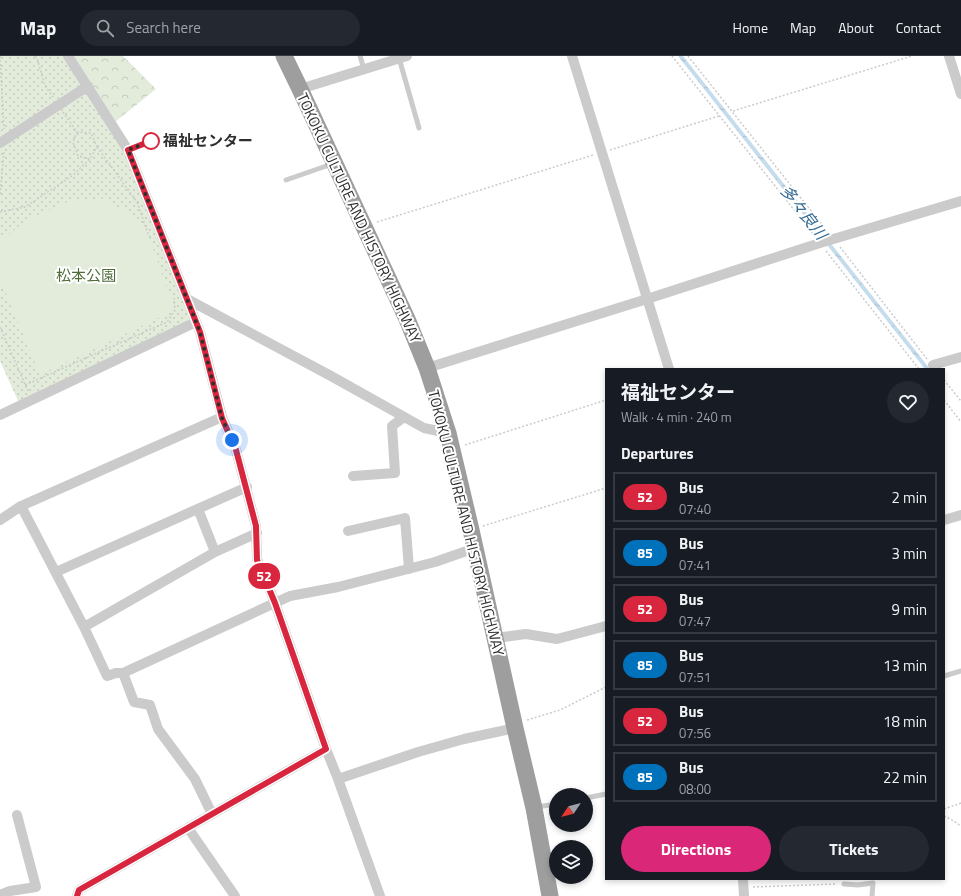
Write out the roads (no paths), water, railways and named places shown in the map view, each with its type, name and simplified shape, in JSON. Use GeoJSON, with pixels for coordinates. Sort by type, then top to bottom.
{"type":"FeatureCollection","features":[{"type":"Feature","properties":{"kind":"highway","name":"TOKOKU CULTURE AND HISTORY HIGHWAY"},"geometry":{"type":"LineString","coordinates":[[284,56],[407,319],[427,368],[450,441],[471,530],[496,638],[514,726],[534,808],[550,896]]}},
{"type":"Feature","properties":{"kind":"street"},"geometry":{"type":"LineString","coordinates":[[68,56],[128,150],[200,332],[222,418],[236,450],[247,487],[256,526],[257,560],[275,603],[326,749],[380,896]]}},
{"type":"Feature","properties":{"kind":"street"},"geometry":{"type":"LineString","coordinates":[[572,56],[669,368]]}},
{"type":"Feature","properties":{"kind":"street"},"geometry":{"type":"LineString","coordinates":[[949,56],[961,94]]}},
{"type":"Feature","properties":{"kind":"street"},"geometry":{"type":"LineString","coordinates":[[300,89],[403,57]]}},
{"type":"Feature","properties":{"kind":"street"},"geometry":{"type":"LineString","coordinates":[[2,141],[88,86]]}},
{"type":"Feature","properties":{"kind":"street"},"geometry":{"type":"LineString","coordinates":[[427,368],[648,299],[820,243],[961,201]]}},
{"type":"Feature","properties":{"kind":"street"},"geometry":{"type":"LineString","coordinates":[[187,299],[450,441]]}},
{"type":"Feature","properties":{"kind":"street"},"geometry":{"type":"LineString","coordinates":[[0,415],[196,322]]}},
{"type":"Feature","properties":{"kind":"street"},"geometry":{"type":"LineString","coordinates":[[933,365],[961,357]]}},
{"type":"Feature","properties":{"kind":"street"},"geometry":{"type":"LineString","coordinates":[[353,476],[395,473],[392,426],[404,417]]}},
{"type":"Feature","properties":{"kind":"street"},"geometry":{"type":"LineString","coordinates":[[0,520],[21,506],[222,418]]}},
{"type":"Feature","properties":{"kind":"street"},"geometry":{"type":"LineString","coordinates":[[56,572],[247,487]]}},
{"type":"Feature","properties":{"kind":"street"},"geometry":{"type":"LineString","coordinates":[[21,506],[84,627],[107,676],[116,673],[124,673],[290,596],[338,587],[435,562],[475,548]]}},
{"type":"Feature","properties":{"kind":"street"},"geometry":{"type":"LineString","coordinates":[[198,509],[215,552]]}},
{"type":"Feature","properties":{"kind":"street"},"geometry":{"type":"LineString","coordinates":[[945,520],[961,515]]}},
{"type":"Feature","properties":{"kind":"street"},"geometry":{"type":"LineString","coordinates":[[348,531],[405,518],[409,568]]}},
{"type":"Feature","properties":{"kind":"street"},"geometry":{"type":"LineString","coordinates":[[84,627],[215,552],[256,533]]}},
{"type":"Feature","properties":{"kind":"street"},"geometry":{"type":"LineString","coordinates":[[496,638],[526,634],[556,639],[605,626]]}},
{"type":"Feature","properties":{"kind":"street"},"geometry":{"type":"LineString","coordinates":[[124,673],[134,702],[150,705],[158,729],[195,779],[212,814]]}},
{"type":"Feature","properties":{"kind":"street"},"geometry":{"type":"LineString","coordinates":[[338,779],[464,738],[514,726]]}},
{"type":"Feature","properties":{"kind":"street"},"geometry":{"type":"LineString","coordinates":[[77,896],[79,890],[326,749]]}},
{"type":"Feature","properties":{"kind":"street"},"geometry":{"type":"LineString","coordinates":[[0,895],[10,891],[36,887],[16,815]]}},
{"type":"Feature","properties":{"kind":"street"},"geometry":{"type":"LineString","coordinates":[[188,828],[235,896]]}},
{"type":"Feature","properties":{"kind":"lane"},"geometry":{"type":"LineString","coordinates":[[360,56],[364,69]]}},
{"type":"Feature","properties":{"kind":"lane"},"geometry":{"type":"LineString","coordinates":[[403,57],[419,128]]}},
{"type":"Feature","properties":{"kind":"lane"},"geometry":{"type":"LineString","coordinates":[[128,150],[151,141]]}},
{"type":"Feature","properties":{"kind":"lane"},"geometry":{"type":"LineString","coordinates":[[286,180],[334,163]]}},
{"type":"Feature","properties":{"kind":"lane"},"geometry":{"type":"LineString","coordinates":[[945,676],[961,671]]}},
{"type":"Feature","properties":{"kind":"lane"},"geometry":{"type":"LineString","coordinates":[[593,797],[605,794]]}},
{"type":"Feature","properties":{"kind":"lane"},"geometry":{"type":"LineString","coordinates":[[534,808],[549,805]]}},
{"type":"Feature","properties":{"kind":"lane"},"geometry":{"type":"LineString","coordinates":[[844,884],[873,883],[872,896]]}},
{"type":"Feature","properties":{"kind":"water","name":"多々良川"},"geometry":{"type":"Polygon","coordinates":[[[678,56],[683,56],[929,368],[924,368],[678,56]]]}},
{"type":"Feature","properties":{"kind":"place","name":"福祉センター"},"geometry":{"type":"Point","coordinates":[151,141]}},
{"type":"Feature","properties":{"kind":"park label","name":"松本公園"},"geometry":{"type":"Point","coordinates":[86,276]}}]}
